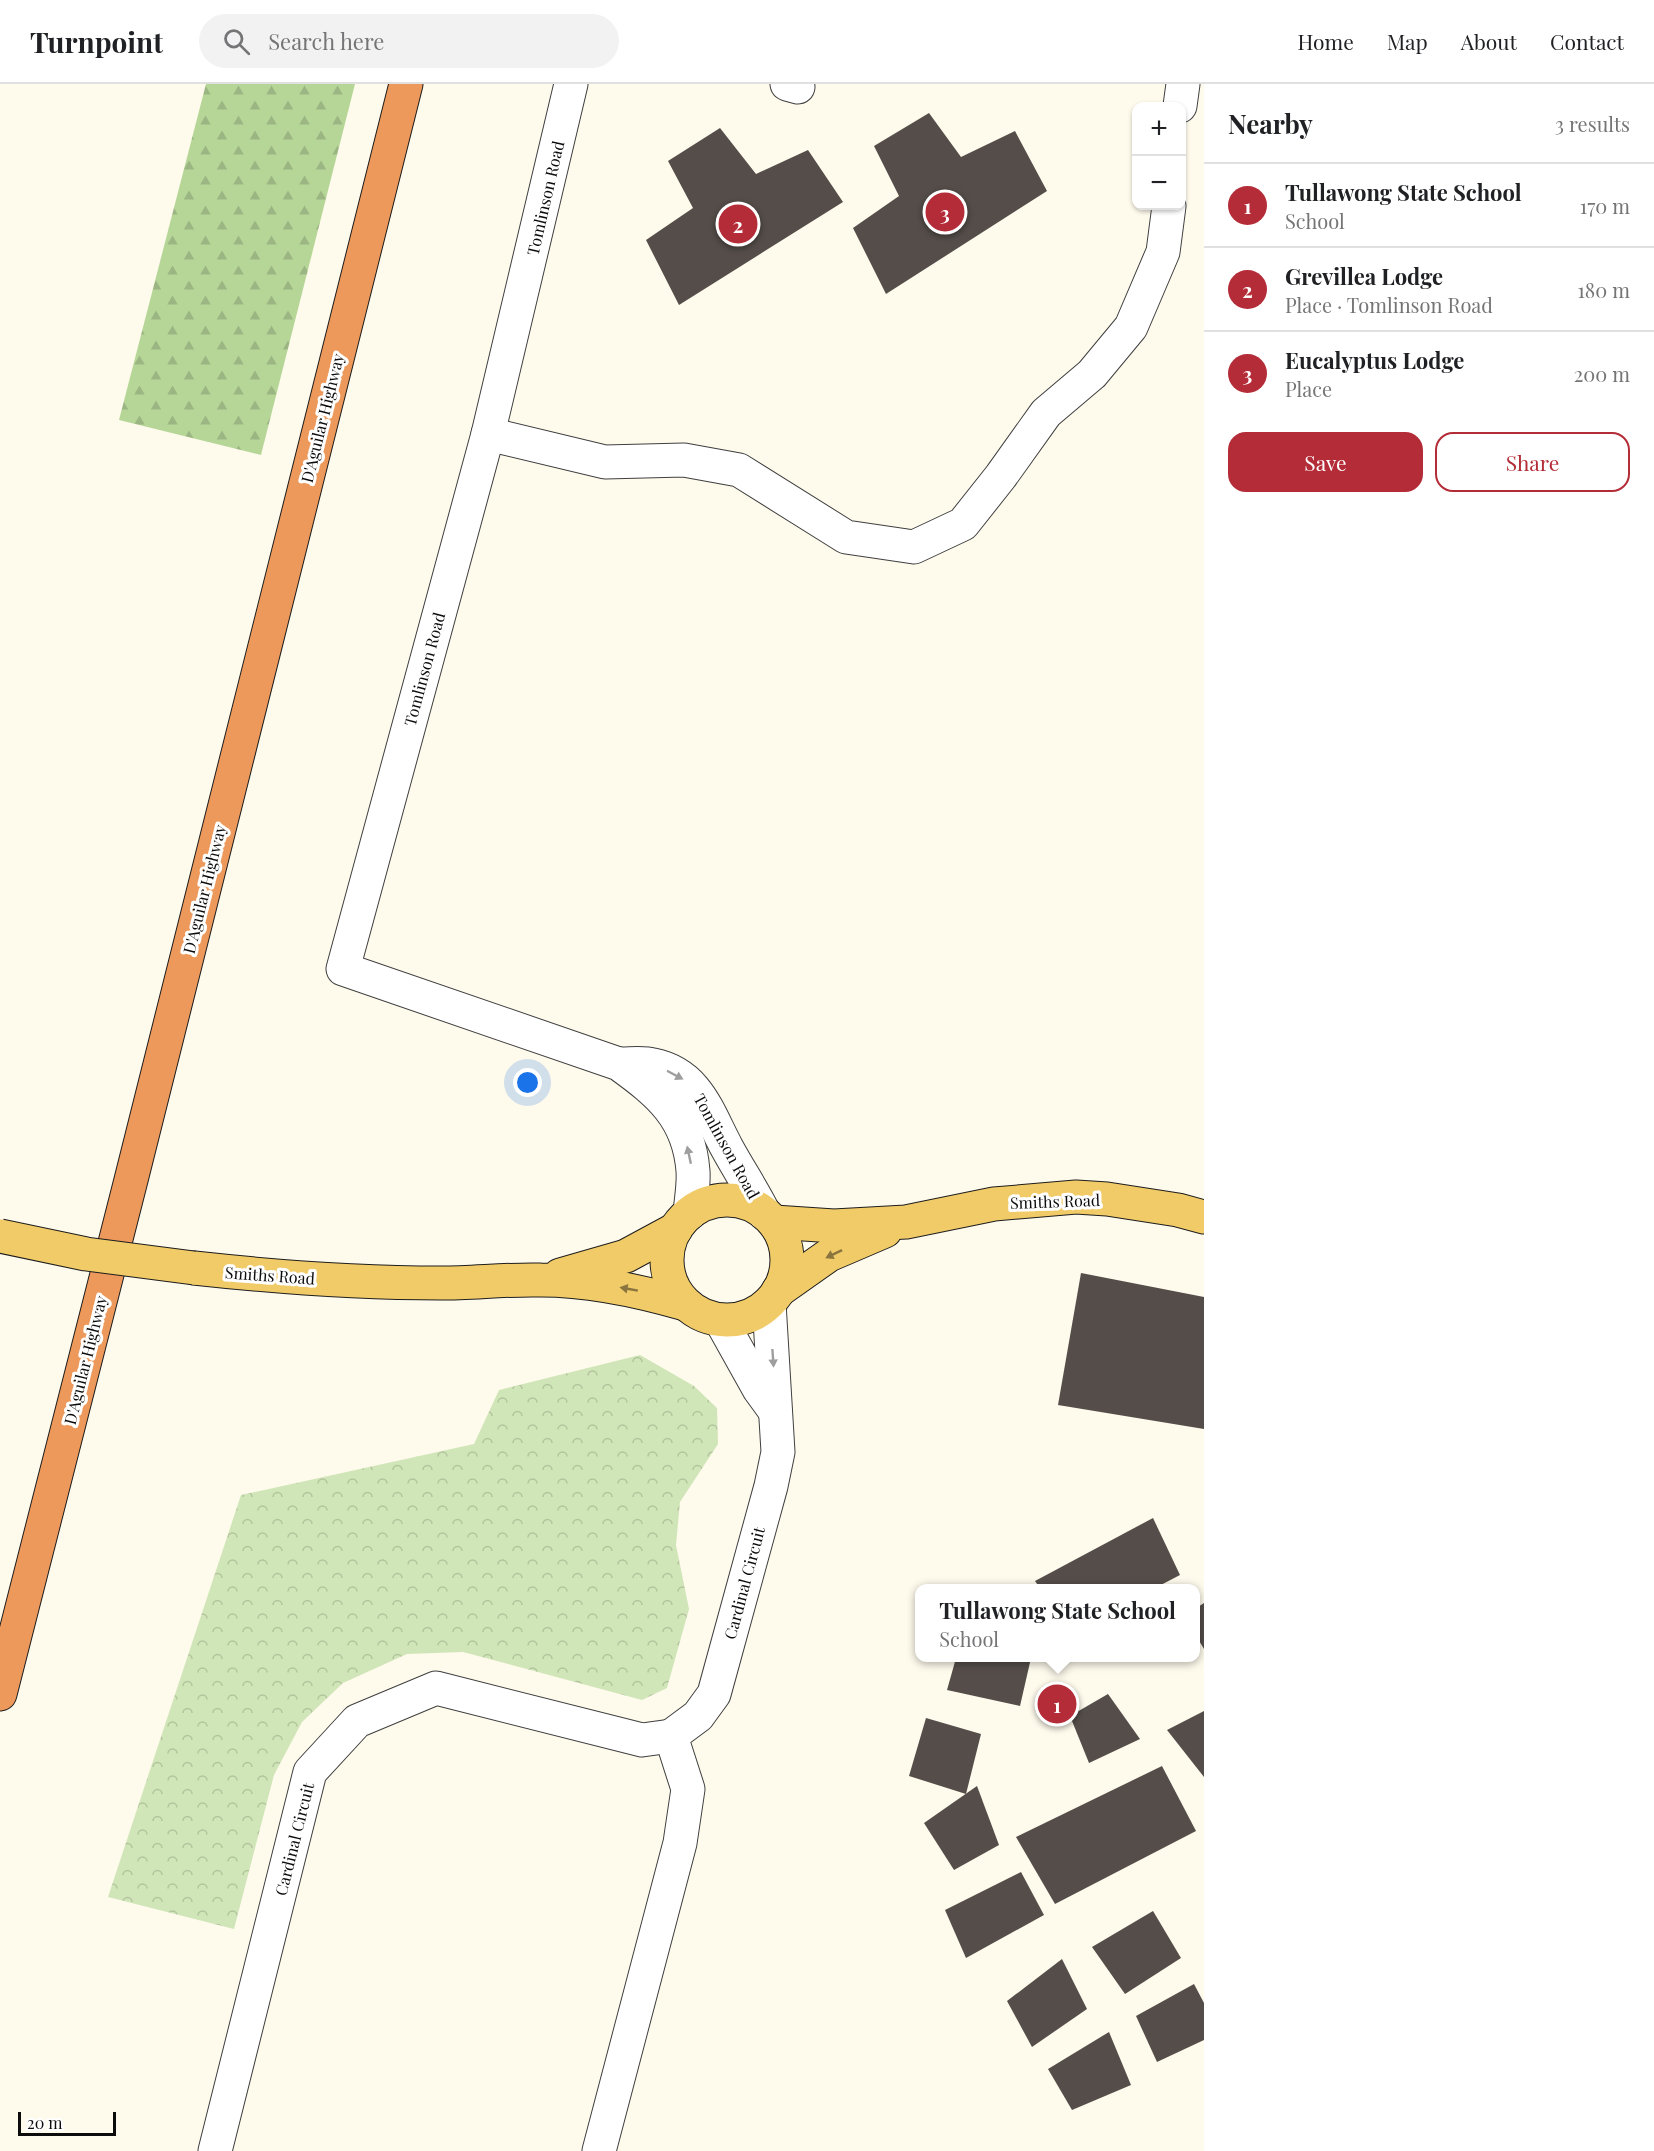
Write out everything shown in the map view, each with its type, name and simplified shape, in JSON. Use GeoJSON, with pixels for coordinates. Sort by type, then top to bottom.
{"type":"FeatureCollection","features":[{"type":"Feature","properties":{"kind":"highway","name":"D'Aguilar Highway"},"geometry":{"type":"LineString","coordinates":[[0,1694],[406,84]]}},
{"type":"Feature","properties":{"kind":"main road","name":"Smiths Road"},"geometry":{"type":"LineString","coordinates":[[769,1217],[834,1226],[906,1222],[993,1204],[1076,1197],[1107,1199],[1178,1210],[1204,1217]]}},
{"type":"Feature","properties":{"kind":"main road"},"geometry":{"type":"LineString","coordinates":[[727,1200],[747,1203],[769,1217],[783,1238],[787,1256],[785,1275],[773,1297],[747,1317],[721,1321],[702,1315],[686,1304],[674,1288],[668,1268],[668,1248],[683,1221],[708,1203],[727,1200]]}},
{"type":"Feature","properties":{"kind":"main road","name":"Smiths Road"},"geometry":{"type":"LineString","coordinates":[[543,1280],[626,1256],[683,1221]]}},
{"type":"Feature","properties":{"kind":"main road","name":"Smiths Road"},"geometry":{"type":"LineString","coordinates":[[773,1297],[807,1269],[829,1256],[906,1222]]}},
{"type":"Feature","properties":{"kind":"main road","name":"Smiths Road"},"geometry":{"type":"LineString","coordinates":[[0,1236],[86,1254],[272,1277],[440,1283],[543,1280],[632,1289],[686,1304]]}},
{"type":"Feature","properties":{"kind":"street","name":"Tomlinson Road"},"geometry":{"type":"LineString","coordinates":[[571,84],[488,434],[343,969],[619,1064],[649,1086],[673,1110],[686,1139],[693,1171],[683,1221]]}},
{"type":"Feature","properties":{"kind":"street"},"geometry":{"type":"LineString","coordinates":[[1181,102],[1183,84]]}},
{"type":"Feature","properties":{"kind":"street"},"geometry":{"type":"LineString","coordinates":[[488,434],[605,462],[684,460],[739,470],[846,537],[914,547],[963,524],[1046,413],[1092,374],[1131,327],[1163,252],[1168,210]]}},
{"type":"Feature","properties":{"kind":"street","name":"Tomlinson Road"},"geometry":{"type":"LineString","coordinates":[[619,1064],[653,1065],[679,1075],[694,1087],[709,1111],[727,1149],[769,1217]]}},
{"type":"Feature","properties":{"kind":"street","name":"Cardinal Circuit"},"geometry":{"type":"LineString","coordinates":[[215,2151],[310,1772],[357,1721],[436,1688],[642,1740],[671,1736],[698,1716],[714,1694],[778,1452],[773,1297]]}},
{"type":"Feature","properties":{"kind":"street"},"geometry":{"type":"LineString","coordinates":[[721,1321],[759,1389],[776,1412]]}},
{"type":"Feature","properties":{"kind":"street"},"geometry":{"type":"LineString","coordinates":[[599,2151],[681,1843],[688,1789],[671,1736]]}},
{"type":"Feature","properties":{"kind":"green space"},"geometry":{"type":"Polygon","coordinates":[[[206,84],[355,84],[261,455],[119,420],[206,84]]]}},
{"type":"Feature","properties":{"kind":"green space"},"geometry":{"type":"Polygon","coordinates":[[[640,1355],[694,1386],[717,1408],[718,1444],[680,1502],[676,1545],[689,1609],[667,1688],[642,1700],[463,1652],[407,1654],[343,1683],[302,1722],[274,1775],[234,1929],[108,1897],[241,1495],[474,1444],[499,1390],[640,1355]]]}},
{"type":"Feature","properties":{"kind":"building"},"geometry":{"type":"Polygon","coordinates":[[[929,113],[961,157],[1015,131],[1047,191],[886,294],[853,228],[899,196],[874,146],[929,113]]]}},
{"type":"Feature","properties":{"kind":"building"},"geometry":{"type":"Polygon","coordinates":[[[720,128],[756,174],[808,150],[843,202],[679,305],[646,240],[693,208],[668,161],[720,128]]]}},
{"type":"Feature","properties":{"kind":"building"},"geometry":{"type":"Polygon","coordinates":[[[1081,1273],[1204,1297],[1204,1429],[1058,1405],[1081,1273]]]}},
{"type":"Feature","properties":{"kind":"building"},"geometry":{"type":"Polygon","coordinates":[[[1153,1518],[1180,1575],[1163,1584],[1037,1584],[1035,1581],[1153,1518]]]}},
{"type":"Feature","properties":{"kind":"building"},"geometry":{"type":"Polygon","coordinates":[[[1204,1603],[1204,1649],[1200,1642],[1200,1606],[1204,1603]]]}},
{"type":"Feature","properties":{"kind":"building"},"geometry":{"type":"Polygon","coordinates":[[[955,1662],[1030,1662],[1020,1706],[947,1690],[955,1662]]]}},
{"type":"Feature","properties":{"kind":"building"},"geometry":{"type":"Polygon","coordinates":[[[1108,1694],[1140,1739],[1089,1763],[1070,1716],[1108,1694]]]}},
{"type":"Feature","properties":{"kind":"building"},"geometry":{"type":"Polygon","coordinates":[[[1204,1711],[1204,1777],[1167,1730],[1204,1711]]]}},
{"type":"Feature","properties":{"kind":"building"},"geometry":{"type":"Polygon","coordinates":[[[926,1718],[981,1734],[966,1794],[909,1776],[926,1718]]]}},
{"type":"Feature","properties":{"kind":"building"},"geometry":{"type":"Polygon","coordinates":[[[1162,1766],[1196,1831],[1055,1904],[1016,1837],[1162,1766]]]}},
{"type":"Feature","properties":{"kind":"building"},"geometry":{"type":"Polygon","coordinates":[[[977,1786],[999,1845],[954,1870],[924,1823],[977,1786]]]}},
{"type":"Feature","properties":{"kind":"building"},"geometry":{"type":"Polygon","coordinates":[[[1021,1872],[1044,1915],[966,1958],[945,1910],[1021,1872]]]}},
{"type":"Feature","properties":{"kind":"building"},"geometry":{"type":"Polygon","coordinates":[[[1153,1911],[1181,1958],[1125,1994],[1092,1947],[1153,1911]]]}},
{"type":"Feature","properties":{"kind":"building"},"geometry":{"type":"Polygon","coordinates":[[[1062,1959],[1087,2009],[1032,2047],[1007,2001],[1062,1959]]]}},
{"type":"Feature","properties":{"kind":"building"},"geometry":{"type":"Polygon","coordinates":[[[1194,1984],[1204,2003],[1204,2040],[1157,2062],[1136,2016],[1194,1984]]]}},
{"type":"Feature","properties":{"kind":"building"},"geometry":{"type":"Polygon","coordinates":[[[1109,2032],[1131,2085],[1072,2110],[1048,2069],[1109,2032]]]}},
{"type":"Feature","properties":{"kind":"place","name":"Eucalyptus Lodge"},"geometry":{"type":"Point","coordinates":[945,212]}},
{"type":"Feature","properties":{"kind":"place","name":"Grevillea Lodge"},"geometry":{"type":"Point","coordinates":[738,224]}},
{"type":"Feature","properties":{"kind":"place","name":"Tullawong State School"},"geometry":{"type":"Point","coordinates":[1057,1704]}}]}
